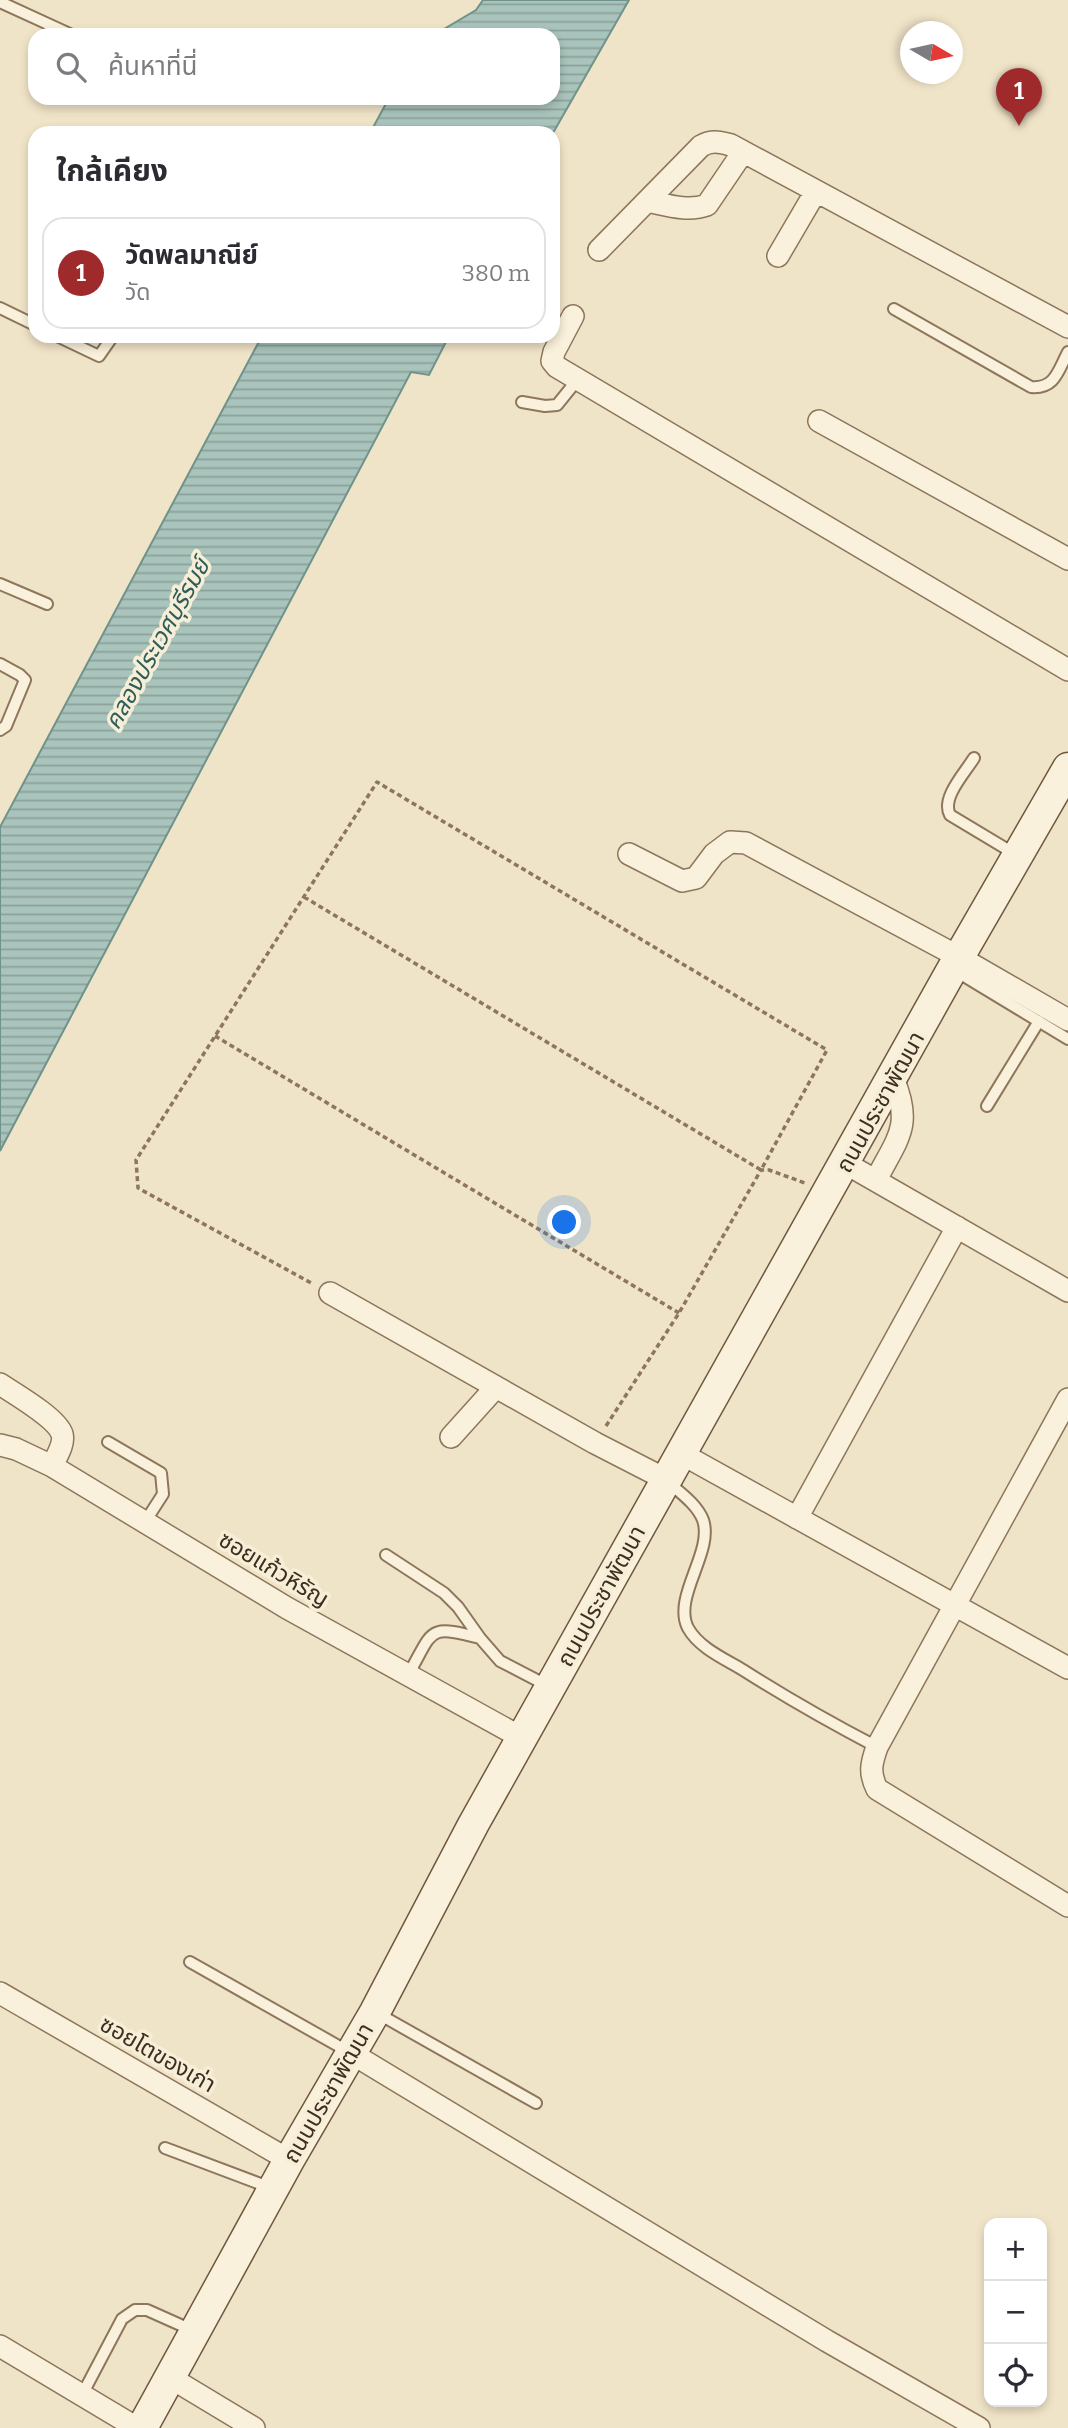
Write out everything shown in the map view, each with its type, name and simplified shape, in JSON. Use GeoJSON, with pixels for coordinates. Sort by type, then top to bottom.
{"type":"FeatureCollection","features":[{"type":"Feature","properties":{"kind":"street"},"geometry":{"type":"LineString","coordinates":[[599,250],[701,146],[717,142],[743,152],[1068,327]]}},
{"type":"Feature","properties":{"kind":"street"},"geometry":{"type":"LineString","coordinates":[[647,201],[697,209],[707,205],[743,152]]}},
{"type":"Feature","properties":{"kind":"street"},"geometry":{"type":"LineString","coordinates":[[778,256],[816,191]]}},
{"type":"Feature","properties":{"kind":"street"},"geometry":{"type":"LineString","coordinates":[[560,341],[573,316]]}},
{"type":"Feature","properties":{"kind":"street"},"geometry":{"type":"LineString","coordinates":[[559,343],[552,361],[556,367],[1068,670]]}},
{"type":"Feature","properties":{"kind":"street"},"geometry":{"type":"LineString","coordinates":[[820,421],[1068,559]]}},
{"type":"Feature","properties":{"kind":"street","name":"ถนนประชาพัฒนา"},"geometry":{"type":"LineString","coordinates":[[140,2428],[197,2332],[289,2160],[375,2012],[472,1825],[1068,768]]}},
{"type":"Feature","properties":{"kind":"street"},"geometry":{"type":"LineString","coordinates":[[628,854],[682,881],[696,878],[714,854],[730,842],[746,843],[957,963],[1068,1020]]}},
{"type":"Feature","properties":{"kind":"street"},"geometry":{"type":"LineString","coordinates":[[876,1180],[902,1130],[904,1112],[893,1078]]}},
{"type":"Feature","properties":{"kind":"street"},"geometry":{"type":"LineString","coordinates":[[845,1163],[1068,1291]]}},
{"type":"Feature","properties":{"kind":"street"},"geometry":{"type":"LineString","coordinates":[[797,1518],[957,1227]]}},
{"type":"Feature","properties":{"kind":"street"},"geometry":{"type":"LineString","coordinates":[[331,1293],[595,1443],[667,1480]]}},
{"type":"Feature","properties":{"kind":"street"},"geometry":{"type":"LineString","coordinates":[[0,1384],[49,1418],[62,1432],[62,1443],[52,1466]]}},
{"type":"Feature","properties":{"kind":"street"},"geometry":{"type":"LineString","coordinates":[[452,1437],[496,1387]]}},
{"type":"Feature","properties":{"kind":"street"},"geometry":{"type":"LineString","coordinates":[[1068,1399],[877,1747],[871,1764],[871,1776],[877,1789],[1068,1906]]}},
{"type":"Feature","properties":{"kind":"street","name":"ซอยแก้วหิรัญ"},"geometry":{"type":"LineString","coordinates":[[0,1445],[16,1449],[52,1466],[287,1608],[522,1738]]}},
{"type":"Feature","properties":{"kind":"street"},"geometry":{"type":"LineString","coordinates":[[682,1454],[1068,1668]]}},
{"type":"Feature","properties":{"kind":"street","name":"ซอยโตของเก่า"},"geometry":{"type":"LineString","coordinates":[[0,1993],[289,2160]]}},
{"type":"Feature","properties":{"kind":"street"},"geometry":{"type":"LineString","coordinates":[[351,2053],[827,2341],[979,2428]]}},
{"type":"Feature","properties":{"kind":"street"},"geometry":{"type":"LineString","coordinates":[[0,2346],[140,2428]]}},
{"type":"Feature","properties":{"kind":"street"},"geometry":{"type":"LineString","coordinates":[[171,2378],[254,2428]]}},
{"type":"Feature","properties":{"kind":"lane"},"geometry":{"type":"LineString","coordinates":[[0,2],[57,28]]}},
{"type":"Feature","properties":{"kind":"lane"},"geometry":{"type":"LineString","coordinates":[[0,308],[28,322]]}},
{"type":"Feature","properties":{"kind":"lane"},"geometry":{"type":"LineString","coordinates":[[894,309],[1031,387],[1042,388],[1052,383],[1068,352]]}},
{"type":"Feature","properties":{"kind":"lane"},"geometry":{"type":"LineString","coordinates":[[72,343],[99,356],[108,343]]}},
{"type":"Feature","properties":{"kind":"lane"},"geometry":{"type":"LineString","coordinates":[[522,402],[557,405],[578,379]]}},
{"type":"Feature","properties":{"kind":"lane"},"geometry":{"type":"LineString","coordinates":[[0,584],[47,604]]}},
{"type":"Feature","properties":{"kind":"lane"},"geometry":{"type":"LineString","coordinates":[[0,664],[25,680],[6,726],[0,730]]}},
{"type":"Feature","properties":{"kind":"lane"},"geometry":{"type":"LineString","coordinates":[[974,758],[948,800],[946,808],[950,815],[1019,857]]}},
{"type":"Feature","properties":{"kind":"lane"},"geometry":{"type":"LineString","coordinates":[[957,963],[1068,1039]]}},
{"type":"Feature","properties":{"kind":"lane"},"geometry":{"type":"LineString","coordinates":[[987,1106],[1039,1021]]}},
{"type":"Feature","properties":{"kind":"lane"},"geometry":{"type":"LineString","coordinates":[[108,1442],[161,1473],[163,1494],[145,1522]]}},
{"type":"Feature","properties":{"kind":"lane"},"geometry":{"type":"LineString","coordinates":[[667,1480],[696,1507],[704,1522],[702,1549],[684,1605],[688,1628],[705,1647],[808,1712],[877,1747]]}},
{"type":"Feature","properties":{"kind":"lane"},"geometry":{"type":"LineString","coordinates":[[386,1555],[444,1594],[458,1607],[500,1661],[550,1687]]}},
{"type":"Feature","properties":{"kind":"lane"},"geometry":{"type":"LineString","coordinates":[[408,1675],[430,1636],[438,1630],[480,1638]]}},
{"type":"Feature","properties":{"kind":"lane"},"geometry":{"type":"LineString","coordinates":[[190,1962],[351,2053]]}},
{"type":"Feature","properties":{"kind":"lane"},"geometry":{"type":"LineString","coordinates":[[375,2012],[536,2103]]}},
{"type":"Feature","properties":{"kind":"lane"},"geometry":{"type":"LineString","coordinates":[[165,2148],[274,2189]]}},
{"type":"Feature","properties":{"kind":"lane"},"geometry":{"type":"LineString","coordinates":[[83,2393],[122,2319],[135,2310],[147,2309],[197,2332]]}},
{"type":"Feature","properties":{"kind":"path"},"geometry":{"type":"LineString","coordinates":[[331,1293],[138,1188],[136,1160],[377,782],[827,1049],[679,1313],[595,1443]]}},
{"type":"Feature","properties":{"kind":"path"},"geometry":{"type":"LineString","coordinates":[[304,897],[761,1170],[769,1170],[829,1192]]}},
{"type":"Feature","properties":{"kind":"path"},"geometry":{"type":"LineString","coordinates":[[215,1036],[679,1313]]}},
{"type":"Feature","properties":{"kind":"water"},"geometry":{"type":"Polygon","coordinates":[[[483,0],[629,0],[557,126],[374,126],[385,105],[560,105],[560,28],[446,28],[476,10],[483,0]]]}},
{"type":"Feature","properties":{"kind":"water","name":"คลองประเวศบุรีรมย์"},"geometry":{"type":"Polygon","coordinates":[[[258,343],[445,343],[429,375],[411,372],[0,1151],[0,827],[258,343]]]}},
{"type":"Feature","properties":{"kind":"place","name":"วัดพลมาณีย์"},"geometry":{"type":"Point","coordinates":[1019,126]}}]}
